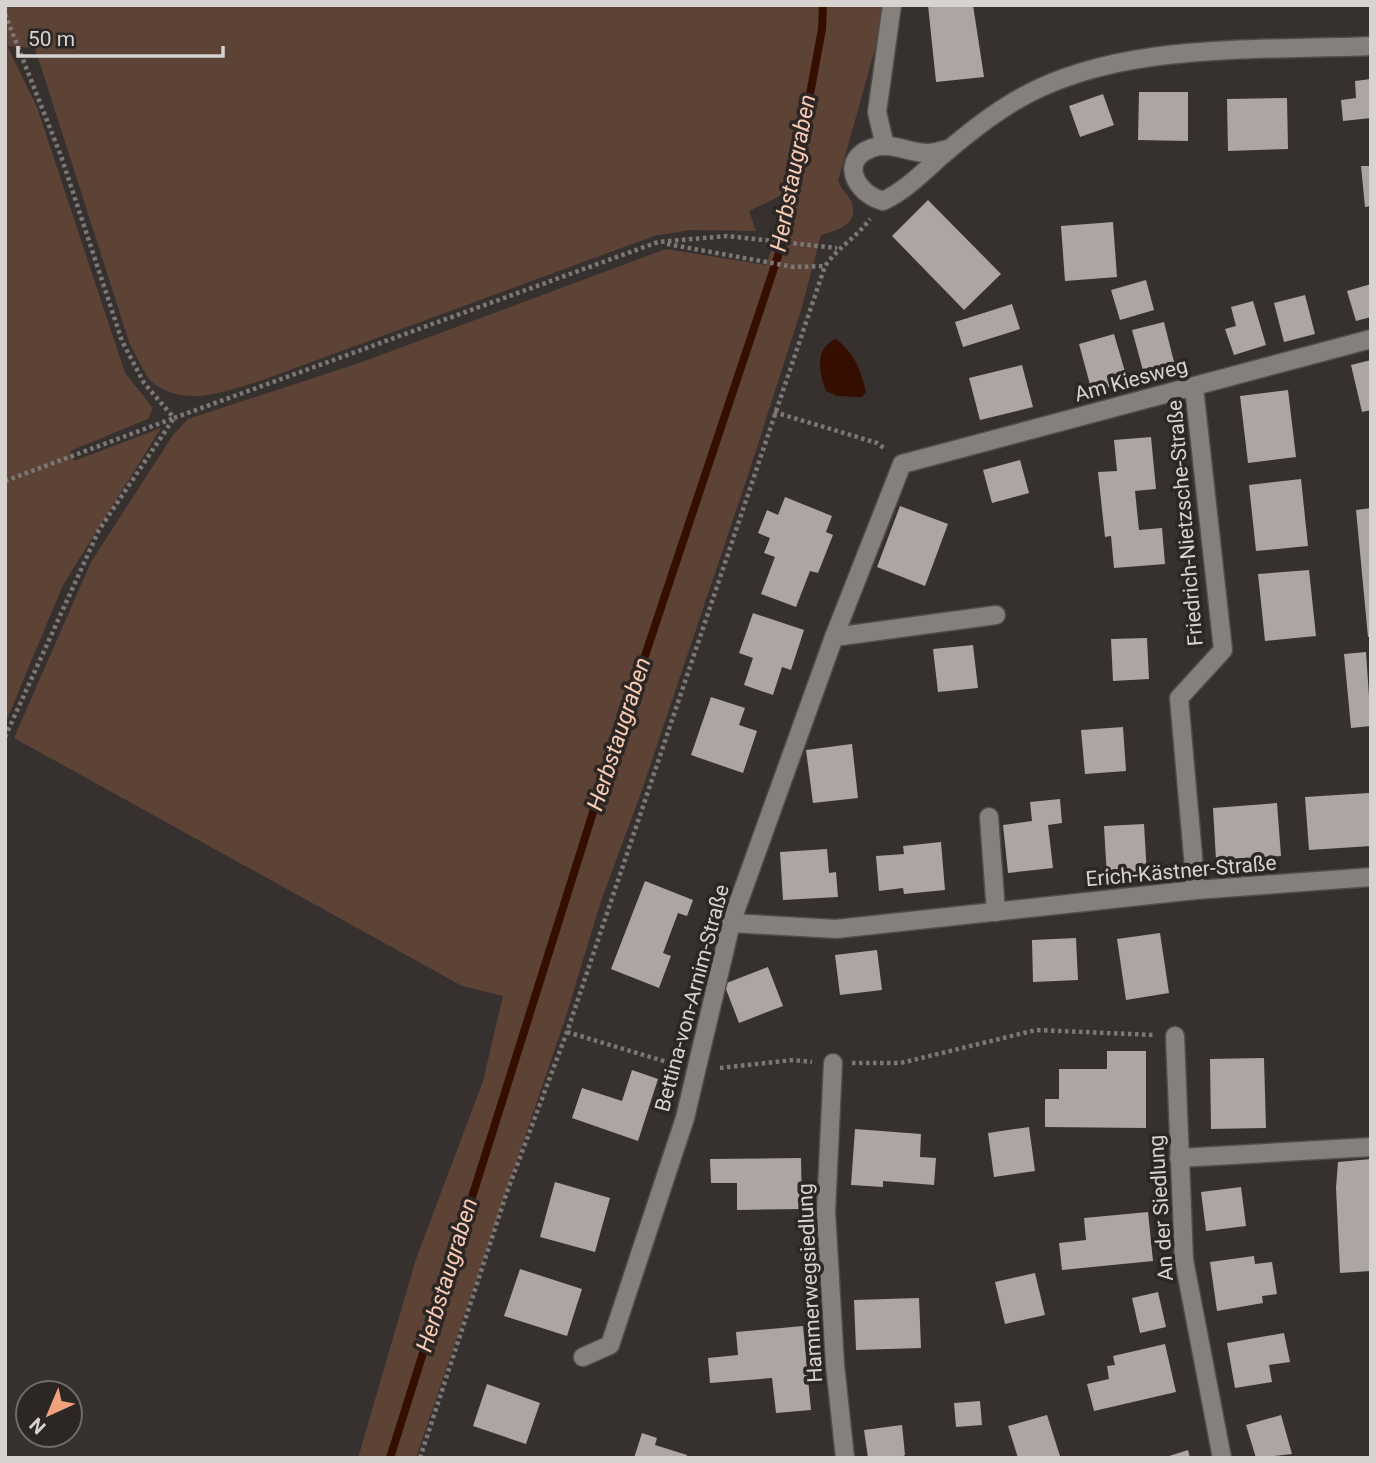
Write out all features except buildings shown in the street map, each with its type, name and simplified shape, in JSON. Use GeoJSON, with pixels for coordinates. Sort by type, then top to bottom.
{"type":"FeatureCollection","features":[{"type":"Feature","properties":{"kind":"street"},"geometry":{"type":"LineString","coordinates":[[885,146],[877,111],[892,5]]}},
{"type":"Feature","properties":{"kind":"street"},"geometry":{"type":"LineString","coordinates":[[948,149],[927,153],[885,146],[873,148],[859,157],[854,176],[858,187],[869,197],[883,201],[897,195],[948,149],[1015,101],[1058,80],[1103,67],[1177,54],[1371,46]]}},
{"type":"Feature","properties":{"kind":"street","name":"Am Kiesweg"},"geometry":{"type":"LineString","coordinates":[[902,464],[1371,339]]}},
{"type":"Feature","properties":{"kind":"street","name":"Friedrich-Nietzsche-Straße"},"geometry":{"type":"LineString","coordinates":[[1194,387],[1223,650],[1179,698],[1196,890]]}},
{"type":"Feature","properties":{"kind":"street","name":"Bettina-von-Arnim-Straße"},"geometry":{"type":"LineString","coordinates":[[583,1357],[610,1345],[685,1118],[731,923],[834,637],[902,464]]}},
{"type":"Feature","properties":{"kind":"street"},"geometry":{"type":"LineString","coordinates":[[834,637],[996,615]]}},
{"type":"Feature","properties":{"kind":"street"},"geometry":{"type":"LineString","coordinates":[[989,817],[996,912]]}},
{"type":"Feature","properties":{"kind":"street","name":"Erich-Kästner-Straße"},"geometry":{"type":"LineString","coordinates":[[731,923],[836,929],[1196,890],[1371,877]]}},
{"type":"Feature","properties":{"kind":"street","name":"An der Siedlung"},"geometry":{"type":"LineString","coordinates":[[1175,1036],[1184,1259],[1222,1458]]}},
{"type":"Feature","properties":{"kind":"street","name":"Hammerwegsiedlung"},"geometry":{"type":"LineString","coordinates":[[833,1063],[825,1211],[835,1365],[845,1458]]}},
{"type":"Feature","properties":{"kind":"street"},"geometry":{"type":"LineString","coordinates":[[1179,1158],[1371,1147]]}},
{"type":"Feature","properties":{"kind":"path"},"geometry":{"type":"LineString","coordinates":[[5,14],[61,156],[122,341],[144,383],[174,418]]}},
{"type":"Feature","properties":{"kind":"path"},"geometry":{"type":"LineString","coordinates":[[420,1458],[506,1195],[567,1032],[825,267],[837,248],[862,230],[883,201]]}},
{"type":"Feature","properties":{"kind":"path"},"geometry":{"type":"LineString","coordinates":[[5,481],[658,242],[727,236],[837,248]]}},
{"type":"Feature","properties":{"kind":"path"},"geometry":{"type":"LineString","coordinates":[[658,242],[794,267],[825,267]]}},
{"type":"Feature","properties":{"kind":"path"},"geometry":{"type":"LineString","coordinates":[[774,412],[877,443],[902,464]]}},
{"type":"Feature","properties":{"kind":"path"},"geometry":{"type":"LineString","coordinates":[[5,737],[99,530],[174,418]]}},
{"type":"Feature","properties":{"kind":"path"},"geometry":{"type":"LineString","coordinates":[[567,1032],[696,1071],[793,1060],[901,1063],[1036,1030],[1175,1036]]}},
{"type":"Feature","properties":{"kind":"shaded area"},"geometry":{"type":"Polygon","coordinates":[[[5,5],[882,5],[879,35],[838,181],[851,201],[852,217],[844,226],[821,235],[802,307],[750,469],[642,790],[600,904],[566,1016],[416,1458],[358,1458],[416,1259],[483,1081],[503,996],[462,986],[14,738],[91,562],[173,435],[188,419],[362,362],[666,249],[766,265],[775,239],[782,195],[749,211],[756,231],[690,230],[654,236],[260,381],[220,393],[178,395],[165,391],[150,380],[130,345],[35,48],[7,46],[37,107],[125,373],[153,408],[148,419],[70,451],[74,461],[161,428],[63,585],[5,724],[5,5]]]}},
{"type":"Feature","properties":{"kind":"shaded area"},"geometry":{"type":"Polygon","coordinates":[[[836,339],[848,350],[859,369],[866,392],[862,397],[837,396],[826,391],[820,369],[821,354],[829,343],[836,339]]]}},
{"type":"Feature","properties":{"kind":"waterway","name":"Herbstaugraben"},"geometry":{"type":"LineString","coordinates":[[390,1458],[595,806],[783,241],[822,29],[823,5]]}}]}
